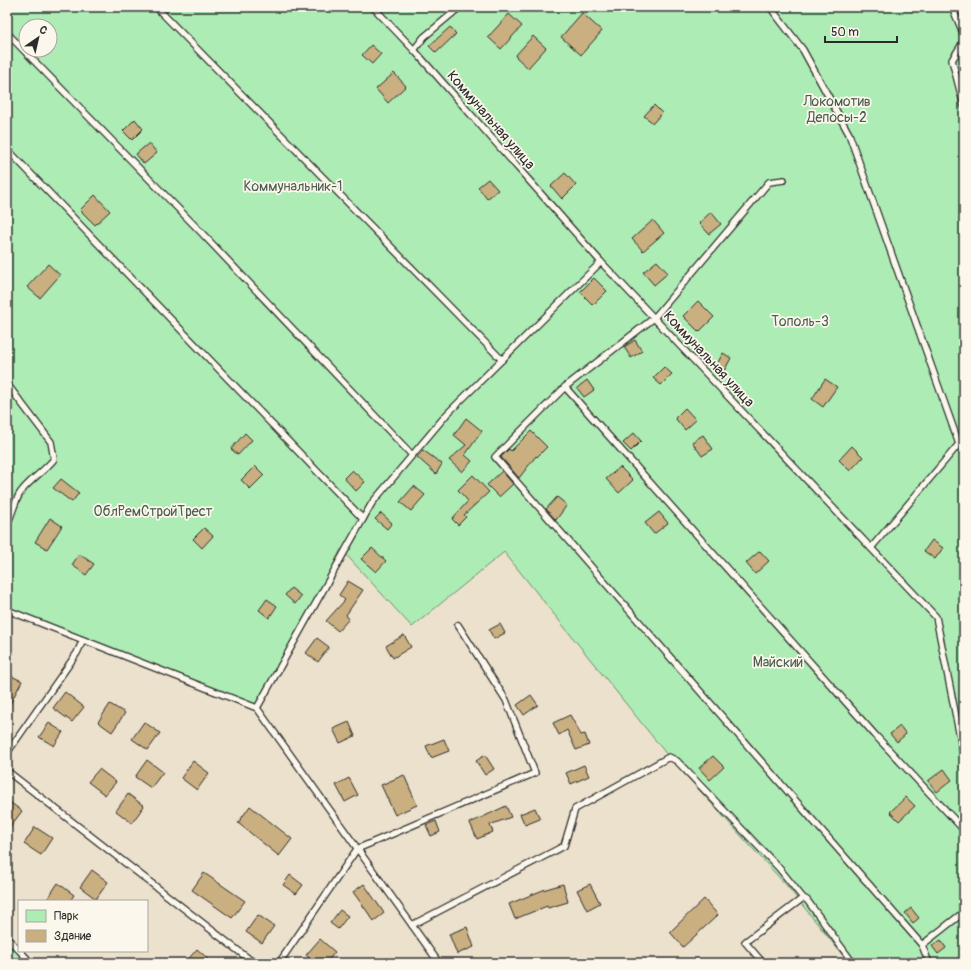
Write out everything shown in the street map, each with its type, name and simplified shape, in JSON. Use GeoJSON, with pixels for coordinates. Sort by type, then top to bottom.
{"type":"FeatureCollection","features":[{"type":"Feature","properties":{"kind":"lane"},"geometry":{"type":"LineString","coordinates":[[156,7],[502,360]]}},
{"type":"Feature","properties":{"kind":"lane","name":"Коммунальная улица"},"geometry":{"type":"LineString","coordinates":[[374,7],[414,50],[601,262],[936,617],[964,757]]}},
{"type":"Feature","properties":{"kind":"lane"},"geometry":{"type":"LineString","coordinates":[[414,50],[424,37],[460,7]]}},
{"type":"Feature","properties":{"kind":"lane"},"geometry":{"type":"LineString","coordinates":[[770,7],[803,50],[849,134],[959,444]]}},
{"type":"Feature","properties":{"kind":"lane"},"geometry":{"type":"LineString","coordinates":[[952,7],[964,35]]}},
{"type":"Feature","properties":{"kind":"lane"},"geometry":{"type":"LineString","coordinates":[[7,33],[198,228],[412,455]]}},
{"type":"Feature","properties":{"kind":"lane"},"geometry":{"type":"LineString","coordinates":[[964,40],[952,60],[964,106]]}},
{"type":"Feature","properties":{"kind":"lane"},"geometry":{"type":"LineString","coordinates":[[7,149],[363,520]]}},
{"type":"Feature","properties":{"kind":"lane"},"geometry":{"type":"LineString","coordinates":[[784,180],[769,182],[654,318],[565,387],[495,456],[922,945],[929,963]]}},
{"type":"Feature","properties":{"kind":"lane"},"geometry":{"type":"LineString","coordinates":[[257,708],[372,503],[447,414],[601,262]]}},
{"type":"Feature","properties":{"kind":"lane"},"geometry":{"type":"LineString","coordinates":[[7,384],[51,442],[54,459],[46,470],[30,482],[19,495],[7,524]]}},
{"type":"Feature","properties":{"kind":"lane"},"geometry":{"type":"LineString","coordinates":[[565,387],[876,736],[964,830]]}},
{"type":"Feature","properties":{"kind":"lane"},"geometry":{"type":"LineString","coordinates":[[871,548],[959,444],[964,436]]}},
{"type":"Feature","properties":{"kind":"lane"},"geometry":{"type":"LineString","coordinates":[[7,604],[8,610],[257,708],[439,963]]}},
{"type":"Feature","properties":{"kind":"lane"},"geometry":{"type":"LineString","coordinates":[[279,963],[357,848],[535,773],[506,700],[458,625]]}},
{"type":"Feature","properties":{"kind":"lane"},"geometry":{"type":"LineString","coordinates":[[7,753],[77,653],[83,640]]}},
{"type":"Feature","properties":{"kind":"lane"},"geometry":{"type":"LineString","coordinates":[[412,925],[564,846],[575,809],[669,757],[677,761],[779,868],[803,898],[807,900],[853,963]]}},
{"type":"Feature","properties":{"kind":"lane"},"geometry":{"type":"LineString","coordinates":[[7,771],[254,963]]}},
{"type":"Feature","properties":{"kind":"lane"},"geometry":{"type":"LineString","coordinates":[[763,963],[745,942],[803,898]]}},
{"type":"Feature","properties":{"kind":"lane"},"geometry":{"type":"LineString","coordinates":[[922,945],[964,912]]}},
{"type":"Feature","properties":{"kind":"lane"},"geometry":{"type":"LineString","coordinates":[[7,938],[18,950]]}},
{"type":"Feature","properties":{"kind":"lane"},"geometry":{"type":"LineString","coordinates":[[20,952],[31,963]]}},
{"type":"Feature","properties":{"kind":"green space"},"geometry":{"type":"Polygon","coordinates":[[[7,7],[964,7],[964,963],[849,963],[787,886],[668,756],[504,552],[412,627],[341,549],[306,621],[257,708],[7,610],[7,7]]]}},
{"type":"Feature","properties":{"kind":"green space"},"geometry":{"type":"Polygon","coordinates":[[[7,941],[29,963],[7,963],[7,941]]]}},
{"type":"Feature","properties":{"kind":"building"},"geometry":{"type":"Polygon","coordinates":[[[582,13],[602,31],[581,55],[561,37],[582,13]]]}},
{"type":"Feature","properties":{"kind":"building"},"geometry":{"type":"Polygon","coordinates":[[[509,14],[522,26],[501,49],[488,37],[509,14]]]}},
{"type":"Feature","properties":{"kind":"building"},"geometry":{"type":"Polygon","coordinates":[[[450,27],[456,34],[436,53],[429,46],[450,27]]]}},
{"type":"Feature","properties":{"kind":"building"},"geometry":{"type":"Polygon","coordinates":[[[533,36],[546,48],[528,68],[515,56],[533,36]]]}},
{"type":"Feature","properties":{"kind":"building"},"geometry":{"type":"Polygon","coordinates":[[[371,45],[381,54],[372,64],[362,55],[371,45]]]}},
{"type":"Feature","properties":{"kind":"building"},"geometry":{"type":"Polygon","coordinates":[[[394,73],[406,86],[388,103],[376,89],[394,73]]]}},
{"type":"Feature","properties":{"kind":"building"},"geometry":{"type":"Polygon","coordinates":[[[654,105],[662,113],[653,123],[644,116],[654,105]]]}},
{"type":"Feature","properties":{"kind":"building"},"geometry":{"type":"Polygon","coordinates":[[[135,119],[143,129],[132,140],[123,131],[135,119]]]}},
{"type":"Feature","properties":{"kind":"building"},"geometry":{"type":"Polygon","coordinates":[[[149,143],[157,153],[144,164],[136,154],[149,143]]]}},
{"type":"Feature","properties":{"kind":"building"},"geometry":{"type":"Polygon","coordinates":[[[565,173],[576,185],[562,199],[551,186],[565,173]]]}},
{"type":"Feature","properties":{"kind":"building"},"geometry":{"type":"Polygon","coordinates":[[[488,179],[498,190],[487,199],[478,187],[488,179]]]}},
{"type":"Feature","properties":{"kind":"building"},"geometry":{"type":"Polygon","coordinates":[[[95,195],[110,211],[95,225],[80,210],[95,195]]]}},
{"type":"Feature","properties":{"kind":"building"},"geometry":{"type":"Polygon","coordinates":[[[711,212],[721,224],[709,234],[699,223],[711,212]]]}},
{"type":"Feature","properties":{"kind":"building"},"geometry":{"type":"Polygon","coordinates":[[[653,220],[664,233],[643,251],[632,239],[653,220]]]}},
{"type":"Feature","properties":{"kind":"building"},"geometry":{"type":"Polygon","coordinates":[[[657,261],[668,273],[654,285],[643,272],[657,261]]]}},
{"type":"Feature","properties":{"kind":"building"},"geometry":{"type":"Polygon","coordinates":[[[48,264],[60,275],[40,298],[27,287],[48,264]]]}},
{"type":"Feature","properties":{"kind":"building"},"geometry":{"type":"Polygon","coordinates":[[[594,278],[607,291],[593,305],[580,292],[594,278]]]}},
{"type":"Feature","properties":{"kind":"building"},"geometry":{"type":"Polygon","coordinates":[[[698,301],[714,317],[699,332],[683,316],[698,301]]]}},
{"type":"Feature","properties":{"kind":"building"},"geometry":{"type":"Polygon","coordinates":[[[635,340],[642,351],[631,358],[624,347],[635,340]]]}},
{"type":"Feature","properties":{"kind":"building"},"geometry":{"type":"Polygon","coordinates":[[[723,353],[731,358],[724,371],[716,366],[723,353]]]}},
{"type":"Feature","properties":{"kind":"building"},"geometry":{"type":"Polygon","coordinates":[[[664,367],[672,374],[661,385],[653,378],[664,367]]]}},
{"type":"Feature","properties":{"kind":"building"},"geometry":{"type":"Polygon","coordinates":[[[825,379],[837,387],[823,407],[812,399],[825,379]]]}},
{"type":"Feature","properties":{"kind":"building"},"geometry":{"type":"Polygon","coordinates":[[[587,380],[594,390],[584,397],[577,388],[587,380]]]}},
{"type":"Feature","properties":{"kind":"building"},"geometry":{"type":"Polygon","coordinates":[[[685,408],[696,420],[685,430],[675,418],[685,408]]]}},
{"type":"Feature","properties":{"kind":"building"},"geometry":{"type":"Polygon","coordinates":[[[466,418],[482,431],[465,455],[472,461],[462,472],[449,460],[466,445],[454,435],[466,418]]]}},
{"type":"Feature","properties":{"kind":"building"},"geometry":{"type":"Polygon","coordinates":[[[531,431],[547,447],[537,457],[536,456],[519,478],[501,457],[509,449],[511,451],[531,431]]]}},
{"type":"Feature","properties":{"kind":"building"},"geometry":{"type":"Polygon","coordinates":[[[245,433],[252,440],[238,455],[231,449],[245,433]]]}},
{"type":"Feature","properties":{"kind":"building"},"geometry":{"type":"Polygon","coordinates":[[[634,433],[641,441],[631,451],[623,443],[634,433]]]}},
{"type":"Feature","properties":{"kind":"building"},"geometry":{"type":"Polygon","coordinates":[[[703,435],[713,449],[702,456],[692,442],[703,435]]]}},
{"type":"Feature","properties":{"kind":"building"},"geometry":{"type":"Polygon","coordinates":[[[852,446],[863,457],[850,471],[839,460],[852,446]]]}},
{"type":"Feature","properties":{"kind":"building"},"geometry":{"type":"Polygon","coordinates":[[[423,450],[442,464],[436,474],[417,457],[423,450]]]}},
{"type":"Feature","properties":{"kind":"building"},"geometry":{"type":"Polygon","coordinates":[[[255,466],[264,475],[250,489],[241,480],[255,466]]]}},
{"type":"Feature","properties":{"kind":"building"},"geometry":{"type":"Polygon","coordinates":[[[620,467],[633,480],[619,493],[606,479],[620,467]]]}},
{"type":"Feature","properties":{"kind":"building"},"geometry":{"type":"Polygon","coordinates":[[[352,470],[365,482],[356,491],[344,478],[352,470]]]}},
{"type":"Feature","properties":{"kind":"building"},"geometry":{"type":"Polygon","coordinates":[[[502,471],[513,484],[499,497],[487,485],[502,471]]]}},
{"type":"Feature","properties":{"kind":"building"},"geometry":{"type":"Polygon","coordinates":[[[473,475],[489,492],[464,515],[466,517],[458,525],[452,519],[468,501],[458,490],[473,475]]]}},
{"type":"Feature","properties":{"kind":"building"},"geometry":{"type":"Polygon","coordinates":[[[61,479],[79,493],[72,502],[53,488],[61,479]]]}},
{"type":"Feature","properties":{"kind":"building"},"geometry":{"type":"Polygon","coordinates":[[[414,486],[425,495],[411,511],[400,502],[414,486]]]}},
{"type":"Feature","properties":{"kind":"building"},"geometry":{"type":"Polygon","coordinates":[[[557,497],[567,505],[556,520],[546,509],[557,497]]]}},
{"type":"Feature","properties":{"kind":"building"},"geometry":{"type":"Polygon","coordinates":[[[659,512],[668,523],[654,534],[645,523],[659,512]]]}},
{"type":"Feature","properties":{"kind":"building"},"geometry":{"type":"Polygon","coordinates":[[[381,513],[392,523],[387,529],[375,519],[381,513]]]}},
{"type":"Feature","properties":{"kind":"building"},"geometry":{"type":"Polygon","coordinates":[[[50,518],[62,526],[47,549],[35,542],[50,518]]]}},
{"type":"Feature","properties":{"kind":"building"},"geometry":{"type":"Polygon","coordinates":[[[204,528],[213,536],[202,548],[193,539],[204,528]]]}},
{"type":"Feature","properties":{"kind":"building"},"geometry":{"type":"Polygon","coordinates":[[[932,540],[943,548],[935,559],[924,551],[932,540]]]}},
{"type":"Feature","properties":{"kind":"building"},"geometry":{"type":"Polygon","coordinates":[[[372,548],[386,561],[376,572],[361,559],[372,548]]]}},
{"type":"Feature","properties":{"kind":"building"},"geometry":{"type":"Polygon","coordinates":[[[760,551],[769,561],[755,574],[746,563],[760,551]]]}},
{"type":"Feature","properties":{"kind":"building"},"geometry":{"type":"Polygon","coordinates":[[[79,554],[94,564],[86,575],[72,565],[79,554]]]}},
{"type":"Feature","properties":{"kind":"building"},"geometry":{"type":"Polygon","coordinates":[[[348,581],[363,590],[346,615],[349,619],[338,631],[326,621],[345,600],[339,595],[348,581]]]}},
{"type":"Feature","properties":{"kind":"building"},"geometry":{"type":"Polygon","coordinates":[[[291,588],[301,596],[295,604],[285,595],[291,588]]]}},
{"type":"Feature","properties":{"kind":"building"},"geometry":{"type":"Polygon","coordinates":[[[267,599],[277,606],[269,618],[259,610],[267,599]]]}},
{"type":"Feature","properties":{"kind":"building"},"geometry":{"type":"Polygon","coordinates":[[[500,624],[505,633],[494,639],[489,630],[500,624]]]}},
{"type":"Feature","properties":{"kind":"building"},"geometry":{"type":"Polygon","coordinates":[[[404,635],[411,647],[393,658],[386,646],[404,635]]]}},
{"type":"Feature","properties":{"kind":"building"},"geometry":{"type":"Polygon","coordinates":[[[317,638],[329,647],[318,662],[306,653],[317,638]]]}},
{"type":"Feature","properties":{"kind":"building"},"geometry":{"type":"Polygon","coordinates":[[[7,674],[22,681],[7,710],[7,674]]]}},
{"type":"Feature","properties":{"kind":"building"},"geometry":{"type":"Polygon","coordinates":[[[65,692],[84,707],[72,722],[53,708],[65,692]]]}},
{"type":"Feature","properties":{"kind":"building"},"geometry":{"type":"Polygon","coordinates":[[[531,695],[538,705],[524,715],[517,705],[531,695]]]}},
{"type":"Feature","properties":{"kind":"building"},"geometry":{"type":"Polygon","coordinates":[[[110,704],[125,713],[112,732],[98,722],[110,704]]]}},
{"type":"Feature","properties":{"kind":"building"},"geometry":{"type":"Polygon","coordinates":[[[570,715],[581,735],[585,734],[589,745],[576,750],[567,730],[559,735],[553,723],[570,715]]]}},
{"type":"Feature","properties":{"kind":"building"},"geometry":{"type":"Polygon","coordinates":[[[144,722],[160,733],[148,750],[132,739],[144,722]]]}},
{"type":"Feature","properties":{"kind":"building"},"geometry":{"type":"Polygon","coordinates":[[[349,722],[355,736],[340,743],[333,729],[349,722]]]}},
{"type":"Feature","properties":{"kind":"building"},"geometry":{"type":"Polygon","coordinates":[[[49,723],[63,732],[54,746],[39,737],[49,723]]]}},
{"type":"Feature","properties":{"kind":"building"},"geometry":{"type":"Polygon","coordinates":[[[900,726],[906,734],[897,742],[890,734],[900,726]]]}},
{"type":"Feature","properties":{"kind":"building"},"geometry":{"type":"Polygon","coordinates":[[[444,739],[449,751],[431,758],[426,746],[444,739]]]}},
{"type":"Feature","properties":{"kind":"building"},"geometry":{"type":"Polygon","coordinates":[[[485,755],[494,769],[485,775],[476,761],[485,755]]]}},
{"type":"Feature","properties":{"kind":"building"},"geometry":{"type":"Polygon","coordinates":[[[713,756],[724,767],[710,780],[699,768],[713,756]]]}},
{"type":"Feature","properties":{"kind":"building"},"geometry":{"type":"Polygon","coordinates":[[[147,760],[163,772],[151,788],[135,777],[147,760]]]}},
{"type":"Feature","properties":{"kind":"building"},"geometry":{"type":"Polygon","coordinates":[[[193,761],[209,773],[197,790],[181,778],[193,761]]]}},
{"type":"Feature","properties":{"kind":"building"},"geometry":{"type":"Polygon","coordinates":[[[584,765],[589,776],[571,784],[566,773],[584,765]]]}},
{"type":"Feature","properties":{"kind":"building"},"geometry":{"type":"Polygon","coordinates":[[[99,769],[116,782],[105,795],[88,782],[99,769]]]}},
{"type":"Feature","properties":{"kind":"building"},"geometry":{"type":"Polygon","coordinates":[[[944,769],[952,780],[937,792],[928,781],[944,769]]]}},
{"type":"Feature","properties":{"kind":"building"},"geometry":{"type":"Polygon","coordinates":[[[404,775],[417,805],[395,815],[381,785],[404,775]]]}},
{"type":"Feature","properties":{"kind":"building"},"geometry":{"type":"Polygon","coordinates":[[[349,778],[358,795],[345,802],[336,785],[349,778]]]}},
{"type":"Feature","properties":{"kind":"building"},"geometry":{"type":"Polygon","coordinates":[[[128,794],[144,806],[132,823],[116,811],[128,794]]]}},
{"type":"Feature","properties":{"kind":"building"},"geometry":{"type":"Polygon","coordinates":[[[906,797],[915,806],[899,821],[890,812],[906,797]]]}},
{"type":"Feature","properties":{"kind":"building"},"geometry":{"type":"Polygon","coordinates":[[[7,800],[22,811],[7,831],[7,800]]]}},
{"type":"Feature","properties":{"kind":"building"},"geometry":{"type":"Polygon","coordinates":[[[250,806],[292,839],[279,856],[238,823],[250,806]]]}},
{"type":"Feature","properties":{"kind":"building"},"geometry":{"type":"Polygon","coordinates":[[[506,806],[511,817],[490,825],[493,832],[477,839],[470,823],[506,806]]]}},
{"type":"Feature","properties":{"kind":"building"},"geometry":{"type":"Polygon","coordinates":[[[535,808],[540,819],[525,825],[520,814],[535,808]]]}},
{"type":"Feature","properties":{"kind":"building"},"geometry":{"type":"Polygon","coordinates":[[[436,821],[440,832],[431,836],[426,825],[436,821]]]}},
{"type":"Feature","properties":{"kind":"building"},"geometry":{"type":"Polygon","coordinates":[[[35,827],[52,838],[41,855],[24,844],[35,827]]]}},
{"type":"Feature","properties":{"kind":"building"},"geometry":{"type":"Polygon","coordinates":[[[92,870],[108,882],[96,899],[80,887],[92,870]]]}},
{"type":"Feature","properties":{"kind":"building"},"geometry":{"type":"Polygon","coordinates":[[[204,873],[245,901],[232,918],[192,890],[204,873]]]}},
{"type":"Feature","properties":{"kind":"building"},"geometry":{"type":"Polygon","coordinates":[[[290,875],[303,885],[296,894],[283,885],[290,875]]]}},
{"type":"Feature","properties":{"kind":"building"},"geometry":{"type":"Polygon","coordinates":[[[58,883],[74,895],[71,900],[47,900],[58,883]]]}},
{"type":"Feature","properties":{"kind":"building"},"geometry":{"type":"Polygon","coordinates":[[[364,884],[384,913],[374,921],[353,892],[364,884]]]}},
{"type":"Feature","properties":{"kind":"building"},"geometry":{"type":"Polygon","coordinates":[[[563,884],[568,902],[548,908],[547,906],[515,919],[509,904],[543,890],[563,884]]]}},
{"type":"Feature","properties":{"kind":"building"},"geometry":{"type":"Polygon","coordinates":[[[590,884],[600,903],[587,910],[577,890],[590,884]]]}},
{"type":"Feature","properties":{"kind":"building"},"geometry":{"type":"Polygon","coordinates":[[[704,899],[718,915],[683,947],[670,932],[704,899]]]}},
{"type":"Feature","properties":{"kind":"building"},"geometry":{"type":"Polygon","coordinates":[[[911,908],[919,918],[913,923],[905,913],[911,908]]]}},
{"type":"Feature","properties":{"kind":"building"},"geometry":{"type":"Polygon","coordinates":[[[340,910],[348,916],[338,929],[330,923],[340,910]]]}},
{"type":"Feature","properties":{"kind":"building"},"geometry":{"type":"Polygon","coordinates":[[[258,915],[274,926],[262,943],[246,932],[258,915]]]}},
{"type":"Feature","properties":{"kind":"building"},"geometry":{"type":"Polygon","coordinates":[[[467,927],[474,947],[457,954],[449,934],[467,927]]]}},
{"type":"Feature","properties":{"kind":"building"},"geometry":{"type":"Polygon","coordinates":[[[320,939],[335,952],[326,963],[316,963],[306,955],[320,939]]]}},
{"type":"Feature","properties":{"kind":"building"},"geometry":{"type":"Polygon","coordinates":[[[941,940],[946,948],[938,954],[932,946],[941,940]]]}},
{"type":"Feature","properties":{"kind":"building"},"geometry":{"type":"Polygon","coordinates":[[[197,949],[213,963],[185,963],[197,949]]]}},
{"type":"Feature","properties":{"kind":"park label","name":"Локомотив Депосы-2"},"geometry":{"type":"Point","coordinates":[837,110]}},
{"type":"Feature","properties":{"kind":"park label","name":"Коммунальник-1"},"geometry":{"type":"Point","coordinates":[293,186]}},
{"type":"Feature","properties":{"kind":"park label","name":"Тополь-3"},"geometry":{"type":"Point","coordinates":[800,321]}},
{"type":"Feature","properties":{"kind":"park label","name":"ОблРемСтройТрест"},"geometry":{"type":"Point","coordinates":[153,511]}},
{"type":"Feature","properties":{"kind":"park label","name":"Майский"},"geometry":{"type":"Point","coordinates":[778,662]}}]}
